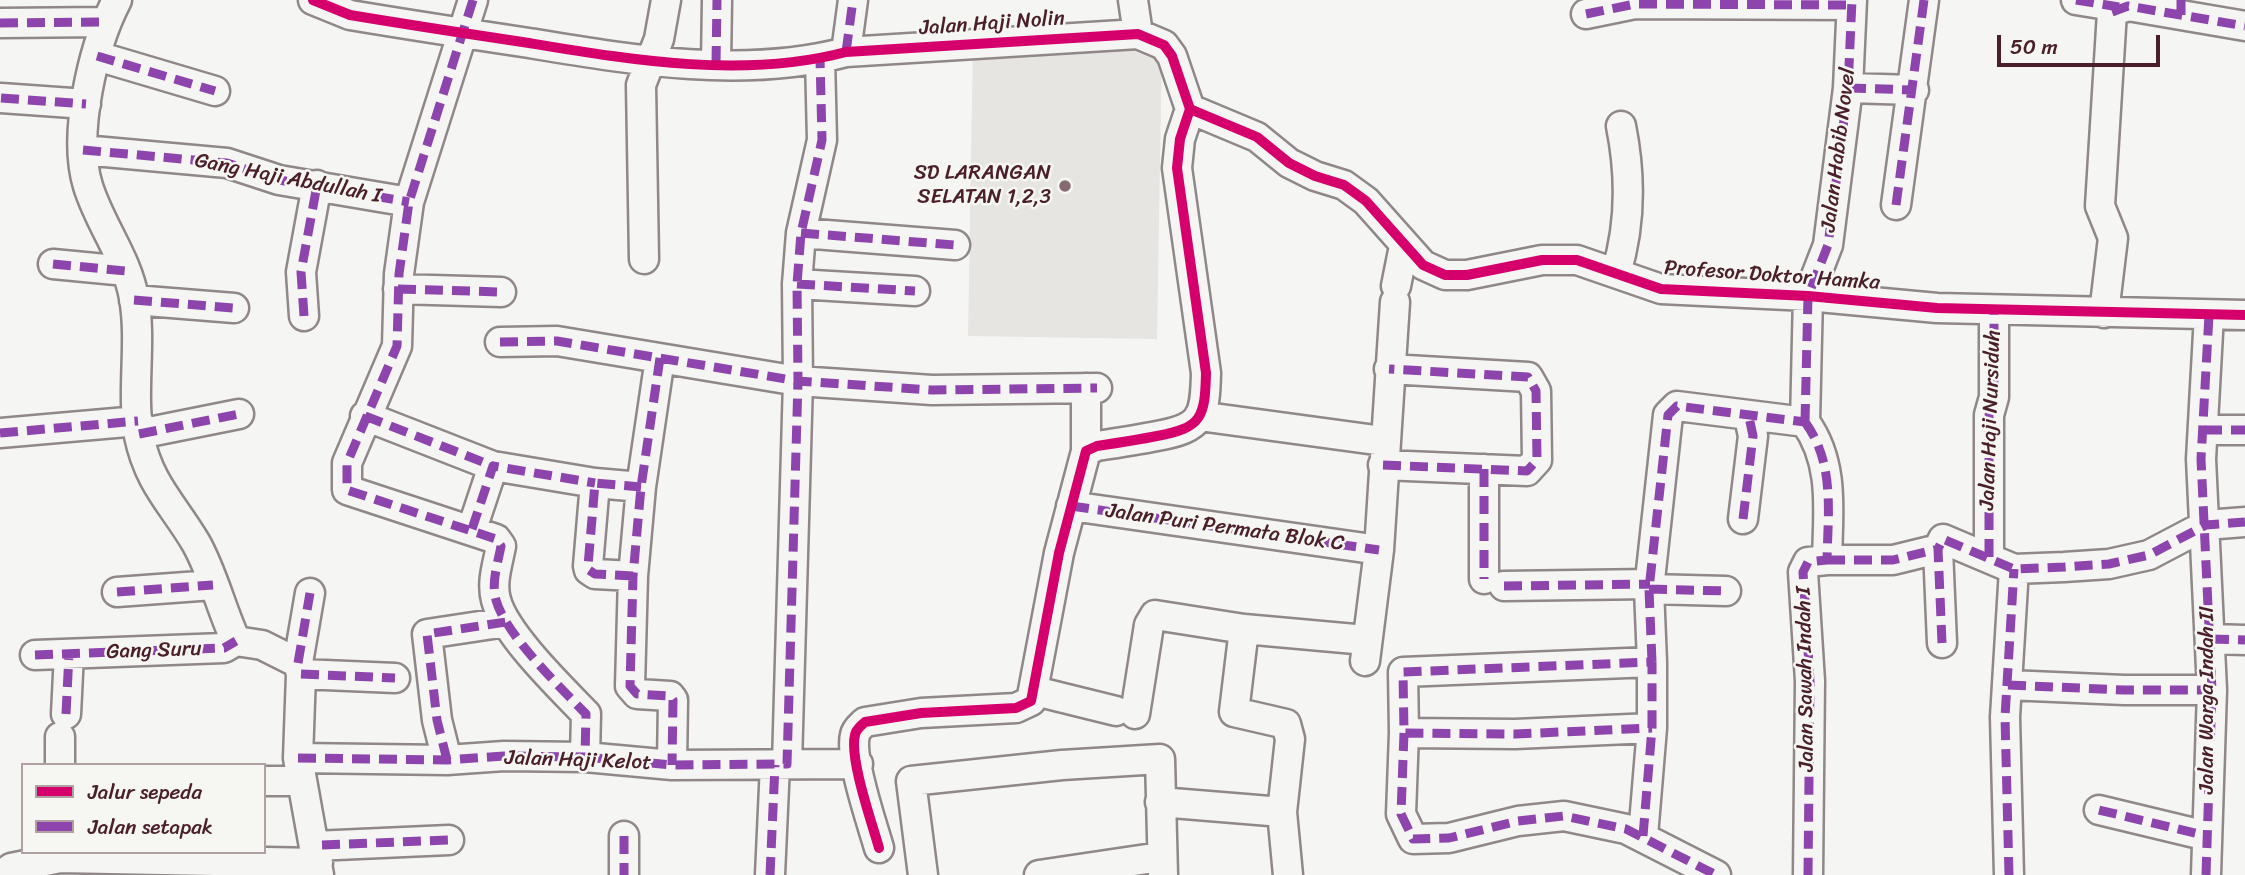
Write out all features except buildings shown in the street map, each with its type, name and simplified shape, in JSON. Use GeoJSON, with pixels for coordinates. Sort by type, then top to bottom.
{"type":"FeatureCollection","features":[{"type":"Feature","properties":{"kind":"street","name":"Jalan Haji Nolin"},"geometry":{"type":"LineString","coordinates":[[313,0],[350,15],[650,60],[716,64],[750,65],[833,55],[1138,34]]}},
{"type":"Feature","properties":{"kind":"street"},"geometry":{"type":"LineString","coordinates":[[473,0],[465,33],[409,202],[398,289],[397,346],[347,463],[347,490],[496,539],[501,546],[494,581],[496,600],[506,622],[586,714],[585,757]]}},
{"type":"Feature","properties":{"kind":"street"},"geometry":{"type":"LineString","coordinates":[[645,259],[641,85],[659,39],[666,0]]}},
{"type":"Feature","properties":{"kind":"street"},"geometry":{"type":"LineString","coordinates":[[716,64],[717,0]]}},
{"type":"Feature","properties":{"kind":"street"},"geometry":{"type":"LineString","coordinates":[[771,875],[781,764],[798,381],[797,284],[801,233],[822,140],[833,55],[853,0]]}},
{"type":"Feature","properties":{"kind":"street"},"geometry":{"type":"LineString","coordinates":[[1086,451],[1097,446],[1186,431],[1199,416],[1205,399],[1206,373],[1177,168],[1180,139],[1190,109],[1172,56],[1164,46],[1138,34],[1133,0]]}},
{"type":"Feature","properties":{"kind":"street"},"geometry":{"type":"LineString","coordinates":[[1896,205],[1914,90],[1924,0]]}},
{"type":"Feature","properties":{"kind":"street"},"geometry":{"type":"LineString","coordinates":[[2076,0],[2115,9],[2181,7],[2245,26]]}},
{"type":"Feature","properties":{"kind":"street"},"geometry":{"type":"LineString","coordinates":[[1586,14],[1636,2],[1851,3]]}},
{"type":"Feature","properties":{"kind":"street","name":"Jalan Habib Novel"},"geometry":{"type":"LineString","coordinates":[[1808,296],[1828,245],[1848,88],[1851,3]]}},
{"type":"Feature","properties":{"kind":"street"},"geometry":{"type":"LineString","coordinates":[[2104,313],[2113,238],[2100,206],[2115,9]]}},
{"type":"Feature","properties":{"kind":"street"},"geometry":{"type":"LineString","coordinates":[[0,23],[111,11],[86,104],[83,150],[88,185],[126,271],[134,300],[139,428],[146,463],[160,495],[196,544],[236,641],[261,645],[300,668],[395,678]]}},
{"type":"Feature","properties":{"kind":"street"},"geometry":{"type":"LineString","coordinates":[[97,55],[215,91]]}},
{"type":"Feature","properties":{"kind":"street"},"geometry":{"type":"LineString","coordinates":[[1848,88],[1914,90]]}},
{"type":"Feature","properties":{"kind":"street"},"geometry":{"type":"LineString","coordinates":[[1,98],[86,104]]}},
{"type":"Feature","properties":{"kind":"street","name":"Profesor Doktor Hamka"},"geometry":{"type":"LineString","coordinates":[[1190,109],[1257,137],[1297,167],[1344,185],[1366,201],[1423,265],[1445,275],[1467,275],[1542,261],[1577,261],[1616,273],[1639,284],[1661,289],[1808,296],[1937,308],[2245,315]]}},
{"type":"Feature","properties":{"kind":"street"},"geometry":{"type":"LineString","coordinates":[[1616,273],[1628,225],[1628,171],[1621,126]]}},
{"type":"Feature","properties":{"kind":"street","name":"Gang Haji Abdullah I"},"geometry":{"type":"LineString","coordinates":[[83,150],[226,163],[279,180],[409,202]]}},
{"type":"Feature","properties":{"kind":"street"},"geometry":{"type":"LineString","coordinates":[[304,316],[301,272],[317,185]]}},
{"type":"Feature","properties":{"kind":"street"},"geometry":{"type":"LineString","coordinates":[[801,233],[955,245]]}},
{"type":"Feature","properties":{"kind":"street"},"geometry":{"type":"LineString","coordinates":[[1035,691],[1125,712],[1149,625],[1156,615],[1365,651],[1379,550],[1395,294],[1404,246]]}},
{"type":"Feature","properties":{"kind":"street"},"geometry":{"type":"LineString","coordinates":[[53,264],[126,271]]}},
{"type":"Feature","properties":{"kind":"street"},"geometry":{"type":"LineString","coordinates":[[797,284],[915,291]]}},
{"type":"Feature","properties":{"kind":"street"},"geometry":{"type":"LineString","coordinates":[[398,289],[501,292]]}},
{"type":"Feature","properties":{"kind":"street"},"geometry":{"type":"LineString","coordinates":[[1643,836],[1652,728],[1649,587],[1668,415],[1677,406],[1805,422],[1808,296]]}},
{"type":"Feature","properties":{"kind":"street"},"geometry":{"type":"LineString","coordinates":[[134,300],[234,308]]}},
{"type":"Feature","properties":{"kind":"street","name":"Jalan Haji Nursiduh"},"geometry":{"type":"LineString","coordinates":[[1989,544],[1989,415],[1994,397],[1994,310]]}},
{"type":"Feature","properties":{"kind":"street","name":"Jalan Warga Indah II"},"geometry":{"type":"LineString","coordinates":[[2206,875],[2212,690],[2201,459],[2209,315]]}},
{"type":"Feature","properties":{"kind":"street"},"geometry":{"type":"LineString","coordinates":[[500,342],[557,341],[798,381],[932,390],[1092,388],[1086,451],[1059,553],[1031,701],[1016,708],[921,713],[865,722],[854,736],[858,764],[879,848]]}},
{"type":"Feature","properties":{"kind":"street"},"geometry":{"type":"LineString","coordinates":[[660,358],[640,487],[633,576],[630,686],[637,694],[670,696],[673,700],[672,765]]}},
{"type":"Feature","properties":{"kind":"street"},"geometry":{"type":"LineString","coordinates":[[1199,416],[1383,453],[1484,469],[1527,471],[1534,466],[1536,391],[1528,377],[1520,374],[1390,369]]}},
{"type":"Feature","properties":{"kind":"street"},"geometry":{"type":"LineString","coordinates":[[0,433],[139,428],[239,414]]}},
{"type":"Feature","properties":{"kind":"street"},"geometry":{"type":"LineString","coordinates":[[365,416],[422,441],[493,466],[595,483],[640,487]]}},
{"type":"Feature","properties":{"kind":"street"},"geometry":{"type":"LineString","coordinates":[[1743,519],[1753,436],[1749,417]]}},
{"type":"Feature","properties":{"kind":"street","name":"Jalan Sawah Indah I"},"geometry":{"type":"LineString","coordinates":[[1805,422],[1823,459],[1829,486],[1827,560],[1808,562],[1803,572],[1810,681],[1808,875]]}},
{"type":"Feature","properties":{"kind":"street"},"geometry":{"type":"LineString","coordinates":[[2204,430],[2245,430]]}},
{"type":"Feature","properties":{"kind":"street"},"geometry":{"type":"LineString","coordinates":[[472,529],[493,466]]}},
{"type":"Feature","properties":{"kind":"street"},"geometry":{"type":"LineString","coordinates":[[1484,469],[1494,583],[1726,591]]}},
{"type":"Feature","properties":{"kind":"street"},"geometry":{"type":"LineString","coordinates":[[595,483],[589,570],[595,574],[633,576]]}},
{"type":"Feature","properties":{"kind":"street","name":"Jalan Puri Permata Blok C"},"geometry":{"type":"LineString","coordinates":[[1071,506],[1379,550]]}},
{"type":"Feature","properties":{"kind":"street"},"geometry":{"type":"LineString","coordinates":[[2014,569],[2109,564],[2149,555],[2206,525],[2245,522]]}},
{"type":"Feature","properties":{"kind":"street"},"geometry":{"type":"LineString","coordinates":[[1942,643],[1938,549],[1943,539],[1989,544],[2014,569],[2005,717],[2009,875]]}},
{"type":"Feature","properties":{"kind":"street"},"geometry":{"type":"LineString","coordinates":[[1827,560],[1893,560],[1938,549]]}},
{"type":"Feature","properties":{"kind":"street"},"geometry":{"type":"LineString","coordinates":[[117,592],[213,585]]}},
{"type":"Feature","properties":{"kind":"street"},"geometry":{"type":"LineString","coordinates":[[310,593],[288,775],[317,861]]}},
{"type":"Feature","properties":{"kind":"street"},"geometry":{"type":"LineString","coordinates":[[447,760],[437,720],[427,634],[506,622]]}},
{"type":"Feature","properties":{"kind":"street"},"geometry":{"type":"LineString","coordinates":[[1244,629],[1234,712],[1286,724],[1290,739],[1282,812],[1288,875]]}},
{"type":"Feature","properties":{"kind":"street"},"geometry":{"type":"LineString","coordinates":[[2211,639],[2245,640]]}},
{"type":"Feature","properties":{"kind":"street","name":"Gang Suru"},"geometry":{"type":"LineString","coordinates":[[35,654],[224,648],[236,641]]}},
{"type":"Feature","properties":{"kind":"street"},"geometry":{"type":"LineString","coordinates":[[60,763],[69,654]]}},
{"type":"Feature","properties":{"kind":"street"},"geometry":{"type":"LineString","coordinates":[[1652,662],[1403,672],[1401,814],[1413,839],[1449,838],[1518,821],[1564,816],[1626,829],[1716,875]]}},
{"type":"Feature","properties":{"kind":"street"},"geometry":{"type":"LineString","coordinates":[[2008,685],[2124,690],[2212,690]]}},
{"type":"Feature","properties":{"kind":"street"},"geometry":{"type":"LineString","coordinates":[[1404,733],[1515,734],[1652,728]]}},
{"type":"Feature","properties":{"kind":"street","name":"Jalan Haji Kelot"},"geometry":{"type":"LineString","coordinates":[[288,775],[447,760],[585,757],[672,765],[858,764]]}},
{"type":"Feature","properties":{"kind":"street"},"geometry":{"type":"LineString","coordinates":[[923,875],[911,781],[1062,765],[1160,759],[1162,866],[1040,875]]}},
{"type":"Feature","properties":{"kind":"street"},"geometry":{"type":"LineString","coordinates":[[1160,803],[1282,812]]}},
{"type":"Feature","properties":{"kind":"street"},"geometry":{"type":"LineString","coordinates":[[2099,810],[2207,836]]}},
{"type":"Feature","properties":{"kind":"street"},"geometry":{"type":"LineString","coordinates":[[624,836],[624,875]]}},
{"type":"Feature","properties":{"kind":"street"},"geometry":{"type":"LineString","coordinates":[[2,875],[11,868],[60,855],[317,861],[449,840]]}},
{"type":"Feature","properties":{"kind":"shaded area","name":"SD LARANGAN SELATAN 1,2,3"},"geometry":{"type":"Polygon","coordinates":[[[973,43],[1162,46],[1157,339],[968,336],[973,43]]]}},
{"type":"Feature","properties":{"kind":"marked path"},"geometry":{"type":"LineString","coordinates":[[473,0],[409,202],[399,274],[397,346],[347,463],[347,490],[496,539],[501,546],[494,586],[501,614],[535,660],[586,714],[585,757]]}},
{"type":"Feature","properties":{"kind":"marked path"},"geometry":{"type":"LineString","coordinates":[[716,64],[717,0]]}},
{"type":"Feature","properties":{"kind":"marked path"},"geometry":{"type":"LineString","coordinates":[[846,52],[853,0]]}},
{"type":"Feature","properties":{"kind":"marked path"},"geometry":{"type":"LineString","coordinates":[[1805,422],[1808,296],[1828,245],[1848,88],[1852,0]]}},
{"type":"Feature","properties":{"kind":"marked path"},"geometry":{"type":"LineString","coordinates":[[1896,205],[1924,0]]}},
{"type":"Feature","properties":{"kind":"marked path"},"geometry":{"type":"LineString","coordinates":[[2076,0],[2119,7]]}},
{"type":"Feature","properties":{"kind":"marked path"},"geometry":{"type":"LineString","coordinates":[[2181,0],[2181,15]]}},
{"type":"Feature","properties":{"kind":"marked path"},"geometry":{"type":"LineString","coordinates":[[1586,14],[1635,4],[1851,5]]}},
{"type":"Feature","properties":{"kind":"marked path"},"geometry":{"type":"LineString","coordinates":[[2112,12],[2128,6],[2245,26]]}},
{"type":"Feature","properties":{"kind":"marked path"},"geometry":{"type":"LineString","coordinates":[[0,23],[105,22]]}},
{"type":"Feature","properties":{"kind":"marked path"},"geometry":{"type":"LineString","coordinates":[[97,56],[215,91]]}},
{"type":"Feature","properties":{"kind":"marked path"},"geometry":{"type":"LineString","coordinates":[[298,758],[447,760],[504,756],[585,757],[672,765],[787,764],[798,381],[797,284],[801,233],[822,140],[820,58]]}},
{"type":"Feature","properties":{"kind":"marked path"},"geometry":{"type":"LineString","coordinates":[[1848,88],[1914,90]]}},
{"type":"Feature","properties":{"kind":"marked path"},"geometry":{"type":"LineString","coordinates":[[1,98],[86,104]]}},
{"type":"Feature","properties":{"kind":"marked path"},"geometry":{"type":"LineString","coordinates":[[83,150],[227,163],[279,180],[409,202]]}},
{"type":"Feature","properties":{"kind":"marked path"},"geometry":{"type":"LineString","coordinates":[[304,316],[301,272],[317,185]]}},
{"type":"Feature","properties":{"kind":"marked path"},"geometry":{"type":"LineString","coordinates":[[801,233],[955,245]]}},
{"type":"Feature","properties":{"kind":"marked path"},"geometry":{"type":"LineString","coordinates":[[53,264],[126,271]]}},
{"type":"Feature","properties":{"kind":"marked path"},"geometry":{"type":"LineString","coordinates":[[797,284],[915,291]]}},
{"type":"Feature","properties":{"kind":"marked path"},"geometry":{"type":"LineString","coordinates":[[398,289],[501,292]]}},
{"type":"Feature","properties":{"kind":"marked path"},"geometry":{"type":"LineString","coordinates":[[134,300],[234,308]]}},
{"type":"Feature","properties":{"kind":"marked path"},"geometry":{"type":"LineString","coordinates":[[1989,557],[1989,415],[1994,397],[1994,310]]}},
{"type":"Feature","properties":{"kind":"marked path"},"geometry":{"type":"LineString","coordinates":[[2206,875],[2212,690],[2201,459],[2209,315]]}},
{"type":"Feature","properties":{"kind":"marked path"},"geometry":{"type":"LineString","coordinates":[[500,342],[557,341],[798,381],[932,390],[1097,388]]}},
{"type":"Feature","properties":{"kind":"marked path"},"geometry":{"type":"LineString","coordinates":[[660,358],[641,487],[633,576],[630,686],[637,694],[670,696],[673,700],[672,765]]}},
{"type":"Feature","properties":{"kind":"marked path"},"geometry":{"type":"LineString","coordinates":[[1383,465],[1527,471],[1537,460],[1536,391],[1528,377],[1389,369]]}},
{"type":"Feature","properties":{"kind":"marked path"},"geometry":{"type":"LineString","coordinates":[[1652,662],[1649,589],[1668,415],[1677,406],[1805,422]]}},
{"type":"Feature","properties":{"kind":"marked path"},"geometry":{"type":"LineString","coordinates":[[139,434],[239,414]]}},
{"type":"Feature","properties":{"kind":"marked path"},"geometry":{"type":"LineString","coordinates":[[365,416],[493,466]]}},
{"type":"Feature","properties":{"kind":"marked path"},"geometry":{"type":"LineString","coordinates":[[1743,519],[1753,436],[1749,417]]}},
{"type":"Feature","properties":{"kind":"marked path"},"geometry":{"type":"LineString","coordinates":[[0,433],[138,421]]}},
{"type":"Feature","properties":{"kind":"marked path"},"geometry":{"type":"LineString","coordinates":[[1805,422],[1821,454],[1828,488],[1827,560],[1808,562],[1803,572],[1810,681],[1808,875]]}},
{"type":"Feature","properties":{"kind":"marked path"},"geometry":{"type":"LineString","coordinates":[[2204,430],[2245,430]]}},
{"type":"Feature","properties":{"kind":"marked path"},"geometry":{"type":"LineString","coordinates":[[472,529],[493,466],[595,483]]}},
{"type":"Feature","properties":{"kind":"marked path"},"geometry":{"type":"LineString","coordinates":[[1484,469],[1484,579]]}},
{"type":"Feature","properties":{"kind":"marked path"},"geometry":{"type":"LineString","coordinates":[[633,576],[595,574],[589,570],[595,483],[641,487]]}},
{"type":"Feature","properties":{"kind":"marked path"},"geometry":{"type":"LineString","coordinates":[[1071,506],[1379,550]]}},
{"type":"Feature","properties":{"kind":"marked path"},"geometry":{"type":"LineString","coordinates":[[1942,643],[1938,549],[1943,539],[2014,569],[2064,567],[2109,564],[2149,555],[2206,525],[2245,522]]}},
{"type":"Feature","properties":{"kind":"marked path"},"geometry":{"type":"LineString","coordinates":[[1827,560],[1893,560],[1938,549]]}},
{"type":"Feature","properties":{"kind":"marked path"},"geometry":{"type":"LineString","coordinates":[[2009,875],[2005,717],[2014,569]]}},
{"type":"Feature","properties":{"kind":"marked path"},"geometry":{"type":"LineString","coordinates":[[1504,586],[1650,584]]}},
{"type":"Feature","properties":{"kind":"marked path"},"geometry":{"type":"LineString","coordinates":[[117,592],[213,585]]}},
{"type":"Feature","properties":{"kind":"marked path"},"geometry":{"type":"LineString","coordinates":[[1649,589],[1726,591]]}},
{"type":"Feature","properties":{"kind":"marked path"},"geometry":{"type":"LineString","coordinates":[[298,663],[310,593]]}},
{"type":"Feature","properties":{"kind":"marked path"},"geometry":{"type":"LineString","coordinates":[[447,760],[437,720],[427,634],[506,622]]}},
{"type":"Feature","properties":{"kind":"marked path"},"geometry":{"type":"LineString","coordinates":[[2211,639],[2245,640]]}},
{"type":"Feature","properties":{"kind":"marked path"},"geometry":{"type":"LineString","coordinates":[[35,655],[224,648],[236,641]]}},
{"type":"Feature","properties":{"kind":"marked path"},"geometry":{"type":"LineString","coordinates":[[66,714],[69,654]]}},
{"type":"Feature","properties":{"kind":"marked path"},"geometry":{"type":"LineString","coordinates":[[1643,836],[1652,728],[1652,662],[1403,672],[1404,733],[1515,734],[1652,728]]}},
{"type":"Feature","properties":{"kind":"marked path"},"geometry":{"type":"LineString","coordinates":[[301,674],[395,678]]}},
{"type":"Feature","properties":{"kind":"marked path"},"geometry":{"type":"LineString","coordinates":[[2008,685],[2124,690],[2212,690]]}},
{"type":"Feature","properties":{"kind":"marked path"},"geometry":{"type":"LineString","coordinates":[[1404,733],[1401,814],[1413,839],[1449,838],[1518,821],[1564,816],[1626,829],[1716,875]]}},
{"type":"Feature","properties":{"kind":"marked path"},"geometry":{"type":"LineString","coordinates":[[770,875],[775,765]]}},
{"type":"Feature","properties":{"kind":"marked path"},"geometry":{"type":"LineString","coordinates":[[2099,810],[2207,836]]}},
{"type":"Feature","properties":{"kind":"marked path"},"geometry":{"type":"LineString","coordinates":[[624,836],[624,875]]}},
{"type":"Feature","properties":{"kind":"marked path"},"geometry":{"type":"LineString","coordinates":[[322,845],[449,840]]}},
{"type":"Feature","properties":{"kind":"cycle path"},"geometry":{"type":"LineString","coordinates":[[313,0],[350,15],[608,55],[688,64],[768,64],[846,52],[1138,34],[1164,45],[1172,56],[1190,109],[1180,139],[1177,168],[1206,373],[1202,410],[1198,418],[1184,429],[1097,446],[1086,451],[1059,553],[1031,701],[1016,708],[921,713],[865,722],[858,729],[855,735],[855,759],[879,848]]}},
{"type":"Feature","properties":{"kind":"cycle path"},"geometry":{"type":"LineString","coordinates":[[1190,109],[1257,137],[1289,163],[1315,176],[1344,185],[1366,201],[1423,265],[1445,275],[1467,275],[1542,260],[1577,260],[1661,289],[1808,296],[1937,308],[2245,315]]}},
{"type":"Feature","properties":{"kind":"place","name":"SD LARANGAN SELATAN 1,2,3"},"geometry":{"type":"Point","coordinates":[1065,186]}}]}
